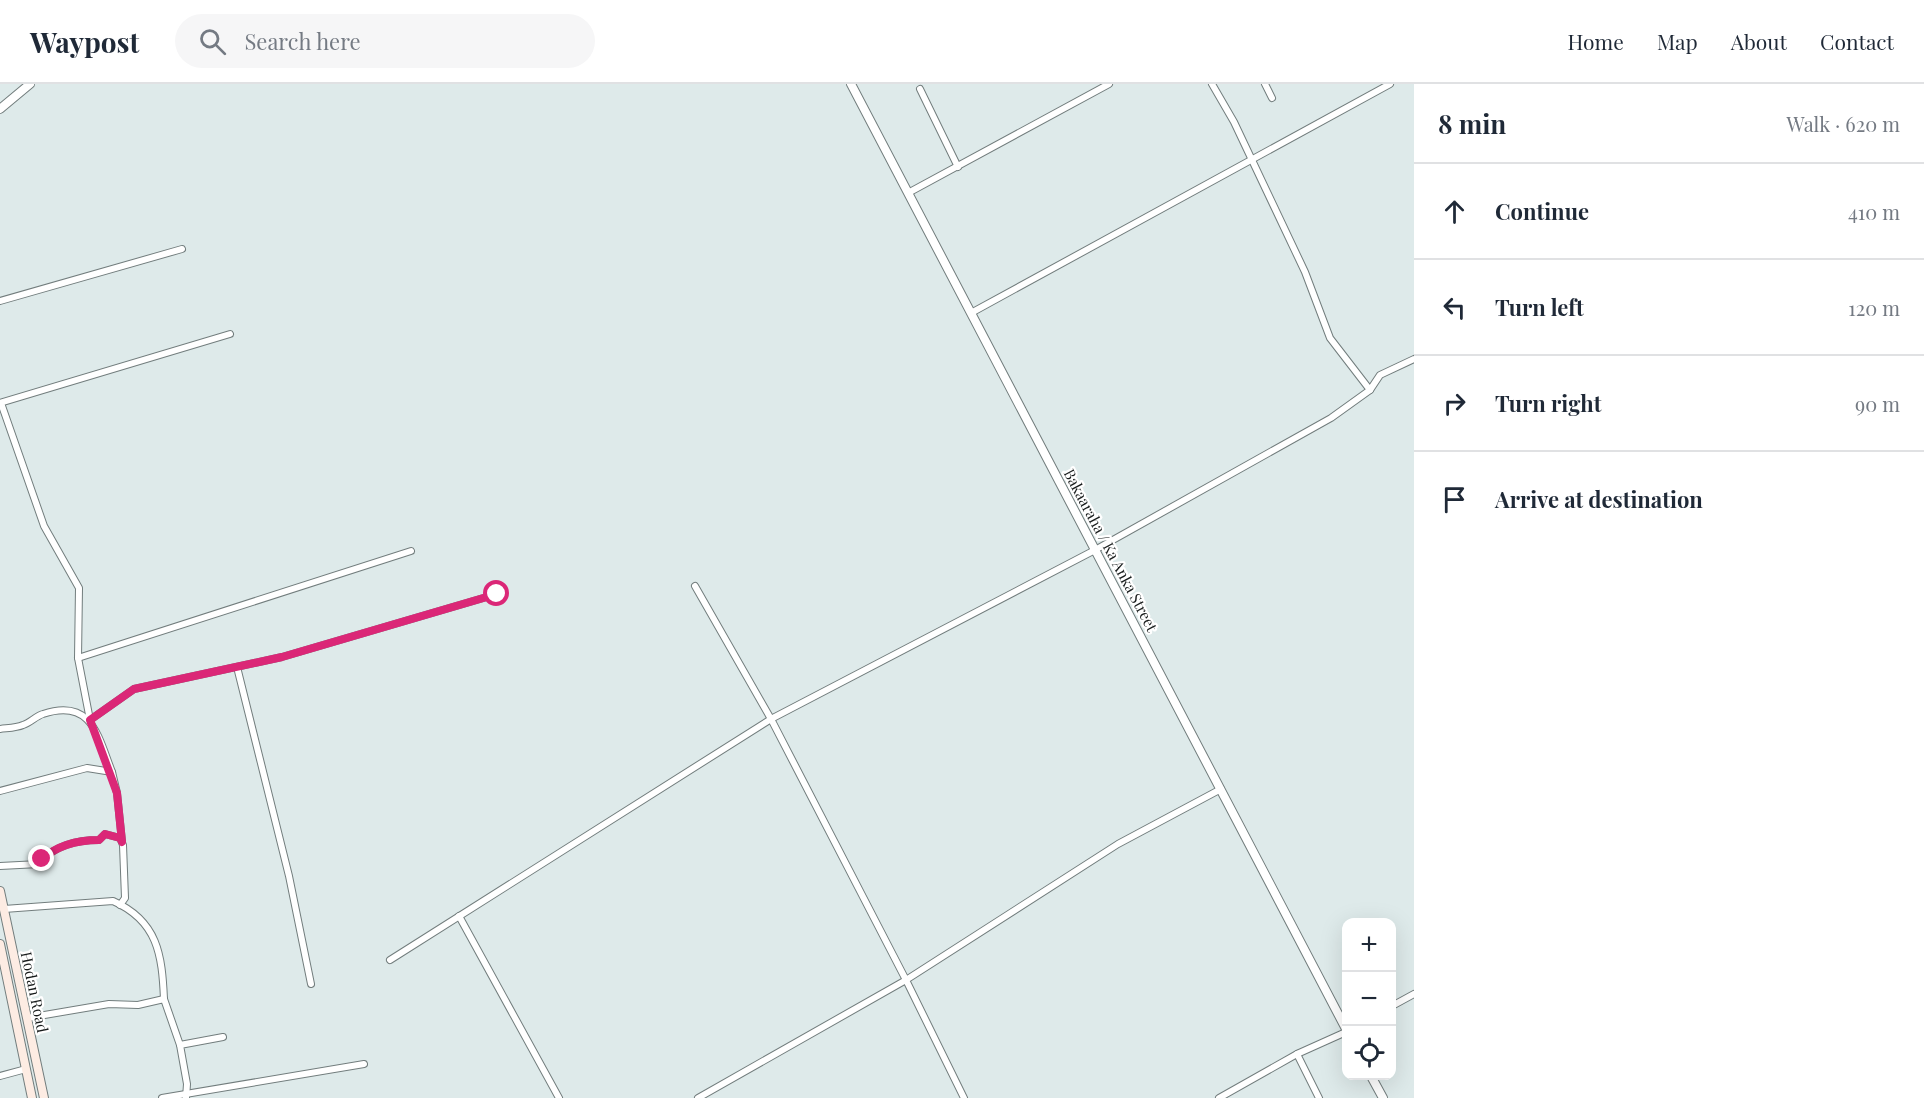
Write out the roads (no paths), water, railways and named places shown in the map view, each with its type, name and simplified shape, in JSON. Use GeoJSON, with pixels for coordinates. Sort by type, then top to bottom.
{"type":"FeatureCollection","features":[{"type":"Feature","properties":{"kind":"main road","name":"Hodan Road"},"geometry":{"type":"LineString","coordinates":[[0,891],[44,1098]]}},
{"type":"Feature","properties":{"kind":"main road","name":"Hodan Road"},"geometry":{"type":"LineString","coordinates":[[0,944],[32,1098]]}},
{"type":"Feature","properties":{"kind":"street"},"geometry":{"type":"LineString","coordinates":[[0,109],[30,84]]}},
{"type":"Feature","properties":{"kind":"street","name":"Bakaaraha / Ka Anka Street"},"geometry":{"type":"LineString","coordinates":[[851,84],[1345,1026]]}},
{"type":"Feature","properties":{"kind":"street"},"geometry":{"type":"LineString","coordinates":[[908,193],[1109,84]]}},
{"type":"Feature","properties":{"kind":"street"},"geometry":{"type":"LineString","coordinates":[[1212,84],[1234,122],[1305,272],[1330,338],[1370,390]]}},
{"type":"Feature","properties":{"kind":"street"},"geometry":{"type":"LineString","coordinates":[[1265,84],[1272,98]]}},
{"type":"Feature","properties":{"kind":"street"},"geometry":{"type":"LineString","coordinates":[[971,313],[1390,84]]}},
{"type":"Feature","properties":{"kind":"street"},"geometry":{"type":"LineString","coordinates":[[920,89],[958,167]]}},
{"type":"Feature","properties":{"kind":"street"},"geometry":{"type":"LineString","coordinates":[[0,301],[182,249]]}},
{"type":"Feature","properties":{"kind":"street"},"geometry":{"type":"LineString","coordinates":[[120,904],[125,898],[117,793],[112,772],[90,720],[78,658],[79,588],[44,526],[0,403],[230,334]]}},
{"type":"Feature","properties":{"kind":"street"},"geometry":{"type":"LineString","coordinates":[[390,960],[771,719],[1095,550],[1331,418],[1370,390],[1380,375],[1414,359]]}},
{"type":"Feature","properties":{"kind":"street"},"geometry":{"type":"LineString","coordinates":[[78,658],[411,551]]}},
{"type":"Feature","properties":{"kind":"street"},"geometry":{"type":"LineString","coordinates":[[695,586],[771,719],[906,980],[964,1098]]}},
{"type":"Feature","properties":{"kind":"street"},"geometry":{"type":"LineString","coordinates":[[90,720],[134,689],[282,657],[497,594]]}},
{"type":"Feature","properties":{"kind":"street"},"geometry":{"type":"LineString","coordinates":[[237,667],[289,876],[311,984]]}},
{"type":"Feature","properties":{"kind":"street"},"geometry":{"type":"LineString","coordinates":[[0,729],[23,725],[40,715],[58,710],[80,713],[90,720]]}},
{"type":"Feature","properties":{"kind":"street"},"geometry":{"type":"LineString","coordinates":[[0,791],[87,768],[112,772]]}},
{"type":"Feature","properties":{"kind":"street"},"geometry":{"type":"LineString","coordinates":[[698,1098],[906,980],[1118,844],[1221,789]]}},
{"type":"Feature","properties":{"kind":"street"},"geometry":{"type":"LineString","coordinates":[[0,866],[39,864],[49,853],[80,840],[99,840],[105,834],[120,838],[122,842]]}},
{"type":"Feature","properties":{"kind":"street"},"geometry":{"type":"LineString","coordinates":[[4,909],[113,901],[151,929],[163,967],[164,999],[180,1045],[187,1084],[186,1096]]}},
{"type":"Feature","properties":{"kind":"street"},"geometry":{"type":"LineString","coordinates":[[459,916],[559,1098]]}},
{"type":"Feature","properties":{"kind":"street"},"geometry":{"type":"LineString","coordinates":[[1396,1004],[1414,994]]}},
{"type":"Feature","properties":{"kind":"street"},"geometry":{"type":"LineString","coordinates":[[27,1018],[109,1004],[138,1005],[164,999]]}},
{"type":"Feature","properties":{"kind":"street"},"geometry":{"type":"LineString","coordinates":[[1219,1098],[1297,1054],[1342,1032]]}},
{"type":"Feature","properties":{"kind":"street"},"geometry":{"type":"LineString","coordinates":[[180,1045],[223,1037]]}},
{"type":"Feature","properties":{"kind":"street"},"geometry":{"type":"LineString","coordinates":[[1297,1054],[1319,1098]]}},
{"type":"Feature","properties":{"kind":"street"},"geometry":{"type":"LineString","coordinates":[[162,1098],[186,1096],[364,1064]]}},
{"type":"Feature","properties":{"kind":"street"},"geometry":{"type":"LineString","coordinates":[[0,1076],[26,1069]]}},
{"type":"Feature","properties":{"kind":"street"},"geometry":{"type":"LineString","coordinates":[[1373,1080],[1383,1098]]}}]}
